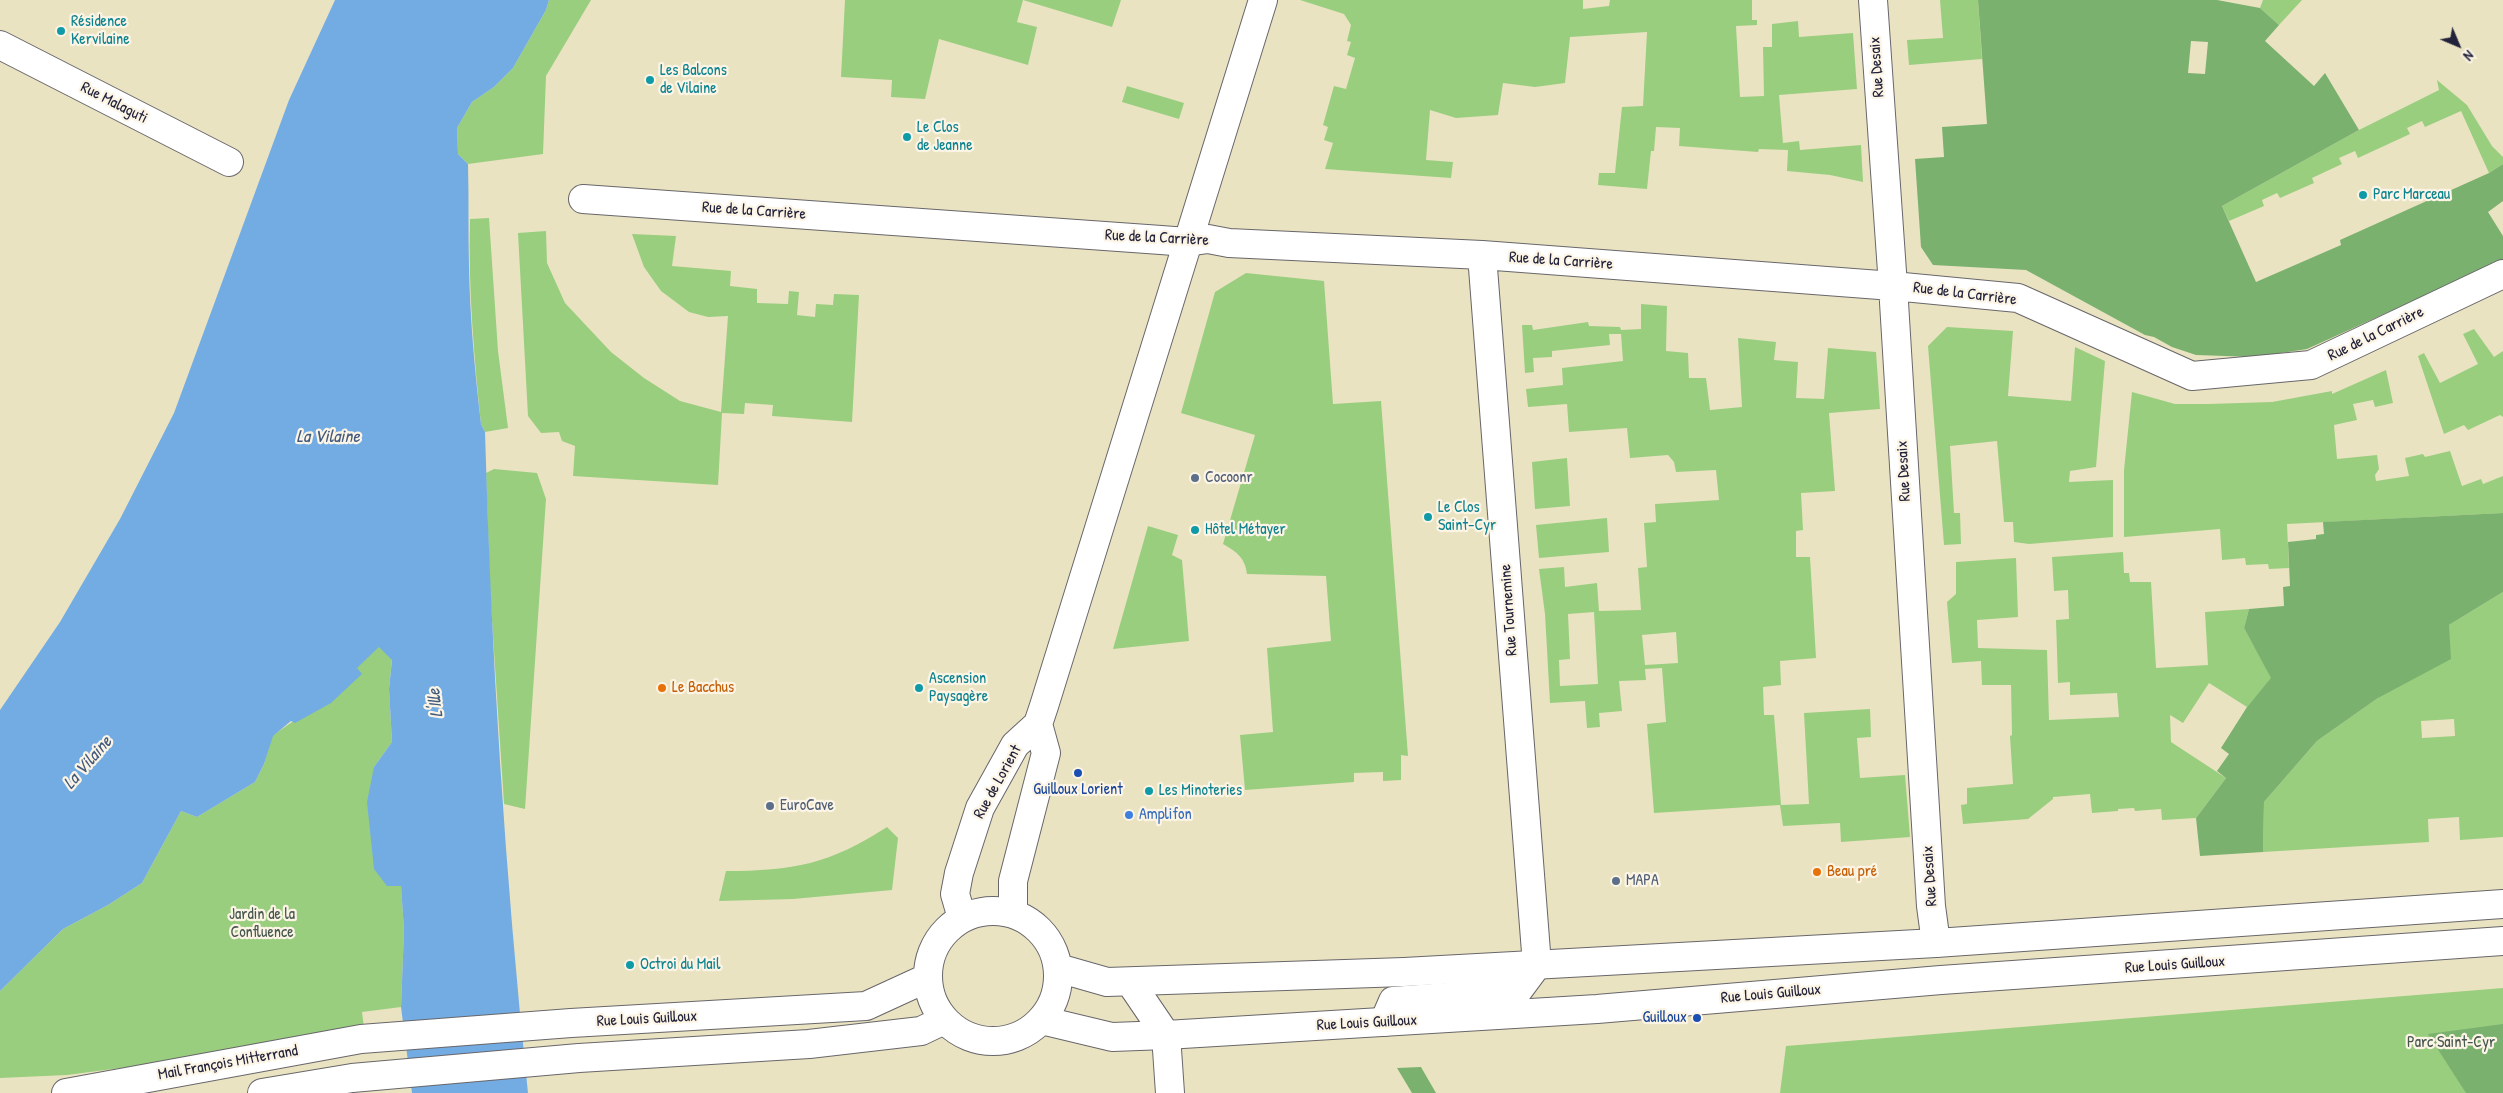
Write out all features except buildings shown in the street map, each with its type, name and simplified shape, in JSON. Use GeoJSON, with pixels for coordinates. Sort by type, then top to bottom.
{"type":"FeatureCollection","features":[{"type":"Feature","properties":{"kind":"main road"},"geometry":{"type":"LineString","coordinates":[[1038,724],[1263,0]]}},
{"type":"Feature","properties":{"kind":"main road","name":"Rue Desaix"},"geometry":{"type":"LineString","coordinates":[[1872,0],[1893,286],[1931,906],[1936,942]]}},
{"type":"Feature","properties":{"kind":"main road","name":"Rue Malaguti"},"geometry":{"type":"LineString","coordinates":[[0,45],[229,162]]}},
{"type":"Feature","properties":{"kind":"main road","name":"Rue de la Carrière"},"geometry":{"type":"LineString","coordinates":[[583,198],[1187,242],[1208,239],[1230,243],[1482,255],[1893,286],[2018,298],[2192,376],[2311,365],[2503,274]]}},
{"type":"Feature","properties":{"kind":"main road","name":"Rue Tournemine"},"geometry":{"type":"LineString","coordinates":[[1482,255],[1537,965]]}},
{"type":"Feature","properties":{"kind":"main road","name":"Rue de Lorient"},"geometry":{"type":"LineString","coordinates":[[962,918],[955,894],[959,873],[980,808],[1016,746],[1038,724],[1046,753],[1013,881],[1013,913]]}},
{"type":"Feature","properties":{"kind":"main road"},"geometry":{"type":"LineString","coordinates":[[1058,968],[1107,982],[1130,982],[1537,965],[1936,942],[2503,904]]}},
{"type":"Feature","properties":{"kind":"main road"},"geometry":{"type":"LineString","coordinates":[[996,910],[1013,913],[1029,921],[1042,932],[1053,949],[1058,968],[1058,988],[1052,1006],[1041,1020],[1025,1034],[1007,1041],[988,1042],[969,1038],[952,1028],[944,1020],[930,996],[927,978],[929,960],[936,943],[947,929],[962,918],[978,912],[996,910]]}},
{"type":"Feature","properties":{"kind":"main road","name":"Rue Louis Guilloux"},"geometry":{"type":"LineString","coordinates":[[1041,1020],[1112,1037],[1166,1035],[1596,1009],[1923,982],[2503,941]]}},
{"type":"Feature","properties":{"kind":"main road"},"geometry":{"type":"LineString","coordinates":[[1384,1022],[1393,1001],[1518,992],[1537,965]]}},
{"type":"Feature","properties":{"kind":"main road","name":"Rue Louis Guilloux"},"geometry":{"type":"LineString","coordinates":[[361,1039],[571,1023],[866,1006],[927,978]]}},
{"type":"Feature","properties":{"kind":"main road"},"geometry":{"type":"LineString","coordinates":[[1130,982],[1166,1035],[1170,1093]]}},
{"type":"Feature","properties":{"kind":"main road"},"geometry":{"type":"LineString","coordinates":[[262,1093],[352,1078],[579,1058],[809,1044],[920,1031],[944,1020]]}},
{"type":"Feature","properties":{"kind":"main road","name":"Mail François Mitterrand"},"geometry":{"type":"LineString","coordinates":[[66,1093],[361,1039]]}},
{"type":"Feature","properties":{"kind":"green space"},"geometry":{"type":"Polygon","coordinates":[[[549,0],[591,0],[546,76],[543,154],[468,164],[458,154],[457,128],[472,102],[494,87],[513,68],[546,10],[549,0]]]}},
{"type":"Feature","properties":{"kind":"green space"},"geometry":{"type":"Polygon","coordinates":[[[845,0],[1023,0],[1017,22],[1037,27],[1028,65],[939,39],[925,99],[891,97],[892,80],[841,77],[845,0]]]}},
{"type":"Feature","properties":{"kind":"green space"},"geometry":{"type":"Polygon","coordinates":[[[1023,0],[1121,0],[1112,27],[1023,0]]]}},
{"type":"Feature","properties":{"kind":"green space"},"geometry":{"type":"Polygon","coordinates":[[[1300,0],[1583,0],[1583,9],[1609,6],[1610,0],[1752,0],[1752,20],[1757,20],[1757,25],[1736,26],[1740,97],[1764,96],[1763,47],[1772,47],[1772,24],[1798,21],[1799,37],[1853,33],[1857,89],[1779,95],[1783,143],[1799,141],[1800,150],[1861,145],[1863,182],[1830,175],[1787,171],[1788,150],[1759,149],[1758,152],[1679,146],[1680,128],[1656,127],[1654,151],[1651,151],[1647,189],[1598,185],[1599,173],[1615,173],[1622,107],[1643,106],[1647,32],[1570,37],[1565,83],[1535,87],[1503,83],[1498,115],[1456,118],[1430,110],[1426,160],[1453,162],[1451,178],[1325,169],[1333,143],[1324,140],[1328,127],[1323,125],[1334,86],[1346,89],[1355,58],[1347,55],[1351,42],[1347,41],[1351,25],[1344,14],[1300,0]]]}},
{"type":"Feature","properties":{"kind":"green space"},"geometry":{"type":"Polygon","coordinates":[[[1940,0],[1978,0],[1982,59],[1909,65],[1907,40],[1943,38],[1940,0]]]}},
{"type":"Feature","properties":{"kind":"green space"},"geometry":{"type":"Polygon","coordinates":[[[1978,0],[2217,0],[2260,8],[2279,25],[2265,41],[2314,86],[2325,73],[2359,130],[2222,206],[2256,282],[2341,245],[2340,240],[2489,173],[2503,164],[2503,201],[2488,212],[2503,236],[2503,260],[2307,349],[2255,357],[2196,355],[2145,335],[2026,270],[1933,265],[1921,247],[1915,159],[1944,157],[1942,127],[1987,124],[1978,0]],[[2191,41],[2188,73],[2205,74],[2208,42],[2191,41]]]}},
{"type":"Feature","properties":{"kind":"green space"},"geometry":{"type":"Polygon","coordinates":[[[2263,0],[2302,0],[2279,25],[2260,8],[2263,0]]]}},
{"type":"Feature","properties":{"kind":"green space"},"geometry":{"type":"Polygon","coordinates":[[[2437,80],[2467,105],[2492,146],[2503,157],[2503,164],[2489,173],[2461,111],[2425,127],[2422,121],[2407,128],[2410,134],[2358,158],[2355,151],[2339,158],[2342,164],[2312,178],[2314,183],[2280,198],[2277,193],[2262,200],[2264,206],[2229,221],[2222,206],[2359,130],[2439,90],[2437,80]]]}},
{"type":"Feature","properties":{"kind":"green space"},"geometry":{"type":"Polygon","coordinates":[[[1127,86],[1184,103],[1179,119],[1122,102],[1127,86]]]}},
{"type":"Feature","properties":{"kind":"green space"},"geometry":{"type":"Polygon","coordinates":[[[489,218],[498,351],[508,428],[485,432],[481,424],[474,347],[470,271],[470,219],[489,218]]]}},
{"type":"Feature","properties":{"kind":"green space"},"geometry":{"type":"Polygon","coordinates":[[[546,231],[547,263],[565,303],[611,352],[644,378],[680,401],[721,412],[728,316],[708,317],[689,312],[661,291],[644,267],[632,234],[676,236],[672,266],[731,271],[730,286],[757,289],[757,303],[788,304],[789,291],[799,292],[797,315],[815,317],[816,304],[833,305],[834,294],[859,295],[852,422],[772,416],[773,405],[745,403],[744,414],[722,413],[718,485],[573,476],[575,446],[562,441],[559,432],[541,433],[528,416],[518,233],[546,231]]]}},
{"type":"Feature","properties":{"kind":"green space"},"geometry":{"type":"Polygon","coordinates":[[[1246,273],[1324,281],[1333,404],[1381,401],[1408,756],[1401,755],[1401,780],[1383,781],[1383,772],[1354,773],[1354,782],[1245,790],[1240,735],[1273,732],[1267,648],[1331,641],[1326,576],[1247,574],[1240,556],[1223,544],[1255,435],[1181,413],[1215,292],[1246,273]]]}},
{"type":"Feature","properties":{"kind":"green space"},"geometry":{"type":"Polygon","coordinates":[[[1641,304],[1667,306],[1666,351],[1688,353],[1689,378],[1706,378],[1710,410],[1742,407],[1738,338],[1776,342],[1774,360],[1798,362],[1796,398],[1824,399],[1828,348],[1876,352],[1880,409],[1829,413],[1835,491],[1801,493],[1803,530],[1796,531],[1796,557],[1810,557],[1816,658],[1780,661],[1781,685],[1763,687],[1764,715],[1774,715],[1781,805],[1809,804],[1804,713],[1870,709],[1871,737],[1857,738],[1860,778],[1905,775],[1910,837],[1841,842],[1840,823],[1783,826],[1780,805],[1654,813],[1647,724],[1666,722],[1662,668],[1645,669],[1646,680],[1619,681],[1622,711],[1599,713],[1600,727],[1587,728],[1585,701],[1550,703],[1545,614],[1539,569],[1564,567],[1565,587],[1597,583],[1599,611],[1641,610],[1638,568],[1647,567],[1644,523],[1656,522],[1655,504],[1719,500],[1716,470],[1676,472],[1674,462],[1668,455],[1630,458],[1627,428],[1569,432],[1567,404],[1528,407],[1526,389],[1563,385],[1562,368],[1623,361],[1621,334],[1609,334],[1610,345],[1552,351],[1552,357],[1533,358],[1534,372],[1525,373],[1522,325],[1532,325],[1533,330],[1588,322],[1589,326],[1620,327],[1621,330],[1641,329],[1641,304]],[[1594,612],[1568,614],[1570,659],[1559,660],[1560,686],[1598,684],[1594,612]],[[1676,632],[1642,635],[1645,665],[1678,663],[1676,632]]]}},
{"type":"Feature","properties":{"kind":"green space"},"geometry":{"type":"Polygon","coordinates":[[[1947,327],[2013,331],[2008,396],[2071,401],[2075,347],[2105,361],[2096,467],[2070,471],[2069,482],[2113,480],[2113,537],[2029,544],[2014,542],[2013,522],[2004,522],[1997,441],[1950,446],[1954,513],[1960,513],[1961,544],[1944,545],[1928,346],[1947,327]]]}},
{"type":"Feature","properties":{"kind":"green space"},"geometry":{"type":"Polygon","coordinates":[[[2474,329],[2494,357],[2503,351],[2503,417],[2500,415],[2468,430],[2464,425],[2444,434],[2418,356],[2424,353],[2440,383],[2478,364],[2463,334],[2474,329]]]}},
{"type":"Feature","properties":{"kind":"green space"},"geometry":{"type":"Polygon","coordinates":[[[2386,370],[2393,403],[2375,407],[2373,400],[2353,404],[2357,420],[2334,425],[2337,459],[2377,455],[2379,469],[2375,475],[2376,481],[2409,476],[2405,458],[2423,454],[2425,457],[2450,451],[2462,486],[2481,479],[2483,484],[2503,476],[2503,513],[2287,524],[2289,568],[2269,569],[2268,564],[2246,565],[2245,558],[2222,560],[2220,529],[2124,537],[2124,470],[2132,392],[2175,404],[2272,402],[2332,391],[2332,394],[2386,370]]]}},
{"type":"Feature","properties":{"kind":"green space"},"geometry":{"type":"Polygon","coordinates":[[[1567,458],[1570,506],[1535,509],[1532,462],[1567,458]]]}},
{"type":"Feature","properties":{"kind":"green space"},"geometry":{"type":"Polygon","coordinates":[[[494,469],[537,473],[546,499],[525,809],[504,804],[490,590],[486,473],[494,469]]]}},
{"type":"Feature","properties":{"kind":"green space"},"geometry":{"type":"Polygon","coordinates":[[[2503,513],[2503,592],[2449,625],[2451,659],[2378,698],[2317,741],[2264,802],[2263,852],[2200,856],[2196,818],[2226,778],[2217,771],[2229,754],[2221,748],[2247,707],[2271,678],[2244,628],[2249,609],[2284,606],[2283,587],[2290,586],[2288,542],[2316,539],[2316,535],[2324,534],[2323,522],[2503,513]]]}},
{"type":"Feature","properties":{"kind":"green space"},"geometry":{"type":"Polygon","coordinates":[[[1607,518],[1609,552],[1539,558],[1536,525],[1607,518]]]}},
{"type":"Feature","properties":{"kind":"green space"},"geometry":{"type":"Polygon","coordinates":[[[1148,526],[1178,535],[1172,555],[1182,560],[1189,641],[1113,649],[1148,526]]]}},
{"type":"Feature","properties":{"kind":"green space"},"geometry":{"type":"Polygon","coordinates":[[[2123,552],[2124,573],[2129,573],[2130,582],[2151,582],[2156,668],[2208,665],[2205,612],[2249,609],[2244,628],[2272,678],[2247,707],[2209,683],[2183,723],[2170,715],[2171,742],[2226,778],[2196,818],[2162,820],[2161,809],[2135,811],[2134,808],[2092,813],[2090,794],[2053,797],[2053,799],[2028,819],[1963,824],[1961,805],[1967,804],[1967,788],[2013,784],[2010,736],[2012,735],[2011,685],[1982,685],[1981,661],[1952,663],[1947,602],[1956,594],[1956,562],[2016,558],[2018,617],[1977,620],[1978,648],[2047,650],[2049,720],[2119,717],[2117,693],[2070,695],[2070,682],[2058,683],[2056,620],[2069,619],[2068,590],[2054,591],[2052,557],[2123,552]]]}},
{"type":"Feature","properties":{"kind":"green space"},"geometry":{"type":"Polygon","coordinates":[[[2503,592],[2503,837],[2460,840],[2459,817],[2428,819],[2429,842],[2263,852],[2264,802],[2317,741],[2378,698],[2449,625],[2503,592]],[[2454,719],[2421,721],[2422,738],[2455,736],[2454,719]]]}},
{"type":"Feature","properties":{"kind":"green space","name":"Jardin de la Confluence"},"geometry":{"type":"Polygon","coordinates":[[[379,646],[392,659],[389,689],[392,742],[374,767],[401,885],[404,930],[401,1007],[362,1012],[365,1036],[67,1075],[0,1078],[0,991],[63,929],[108,905],[142,883],[181,811],[197,817],[255,782],[264,764],[272,736],[361,674],[356,668],[379,646]]]}},
{"type":"Feature","properties":{"kind":"green space"},"geometry":{"type":"Polygon","coordinates":[[[887,827],[898,838],[892,890],[793,899],[719,901],[726,871],[771,869],[810,863],[847,849],[887,827]]]}},
{"type":"Feature","properties":{"kind":"green space","name":"Parc Saint-Cyr"},"geometry":{"type":"Polygon","coordinates":[[[2503,988],[2503,1093],[1780,1093],[1786,1046],[2503,988]]]}},
{"type":"Feature","properties":{"kind":"green space"},"geometry":{"type":"Polygon","coordinates":[[[2503,1024],[2503,1093],[2466,1093],[2428,1034],[2503,1024]]]}},
{"type":"Feature","properties":{"kind":"green space"},"geometry":{"type":"Polygon","coordinates":[[[1421,1067],[1436,1093],[1412,1093],[1397,1068],[1421,1067]]]}},
{"type":"Feature","properties":{"kind":"water","name":"La Vilaine"},"geometry":{"type":"Polygon","coordinates":[[[335,0],[549,0],[546,10],[513,68],[494,87],[472,102],[457,128],[458,154],[468,164],[472,326],[481,424],[485,432],[491,598],[500,763],[512,928],[528,1093],[412,1093],[401,1007],[404,930],[401,886],[387,886],[374,869],[367,802],[374,767],[392,742],[389,689],[392,660],[379,647],[357,668],[362,674],[331,703],[295,723],[291,721],[273,736],[264,764],[255,782],[197,817],[181,811],[142,883],[108,905],[63,929],[0,991],[0,710],[60,622],[120,519],[174,413],[289,100],[335,0]]]}},
{"type":"Feature","properties":{"kind":"place","name":"Résidence Kervilaine"},"geometry":{"type":"Point","coordinates":[61,31]}},
{"type":"Feature","properties":{"kind":"place","name":"Les Balcons de Vilaine"},"geometry":{"type":"Point","coordinates":[650,80]}},
{"type":"Feature","properties":{"kind":"place","name":"Le Clos de Jeanne"},"geometry":{"type":"Point","coordinates":[907,137]}},
{"type":"Feature","properties":{"kind":"place","name":"Parc Marceau"},"geometry":{"type":"Point","coordinates":[2363,195]}},
{"type":"Feature","properties":{"kind":"place","name":"Cocoonr"},"geometry":{"type":"Point","coordinates":[1195,478]}},
{"type":"Feature","properties":{"kind":"place","name":"Le Clos Saint-Cyr"},"geometry":{"type":"Point","coordinates":[1428,517]}},
{"type":"Feature","properties":{"kind":"place","name":"Hôtel Métayer"},"geometry":{"type":"Point","coordinates":[1195,530]}},
{"type":"Feature","properties":{"kind":"place","name":"Le Bacchus"},"geometry":{"type":"Point","coordinates":[662,688]}},
{"type":"Feature","properties":{"kind":"place","name":"Ascension Paysagère"},"geometry":{"type":"Point","coordinates":[919,688]}},
{"type":"Feature","properties":{"kind":"place","name":"Guilloux Lorient"},"geometry":{"type":"Point","coordinates":[1078,773]}},
{"type":"Feature","properties":{"kind":"place","name":"Les Minoteries"},"geometry":{"type":"Point","coordinates":[1149,791]}},
{"type":"Feature","properties":{"kind":"place","name":"EuroCave"},"geometry":{"type":"Point","coordinates":[770,806]}},
{"type":"Feature","properties":{"kind":"place","name":"Amplifon"},"geometry":{"type":"Point","coordinates":[1129,815]}},
{"type":"Feature","properties":{"kind":"place","name":"Beau pré"},"geometry":{"type":"Point","coordinates":[1817,872]}},
{"type":"Feature","properties":{"kind":"place","name":"MAPA"},"geometry":{"type":"Point","coordinates":[1616,881]}},
{"type":"Feature","properties":{"kind":"place","name":"Octroi du Mail"},"geometry":{"type":"Point","coordinates":[630,965]}},
{"type":"Feature","properties":{"kind":"place","name":"Guilloux"},"geometry":{"type":"Point","coordinates":[1697,1018]}},
{"type":"Feature","properties":{"kind":"water label","name":"L'Ille"},"geometry":{"type":"Point","coordinates":[436,703]}}]}
